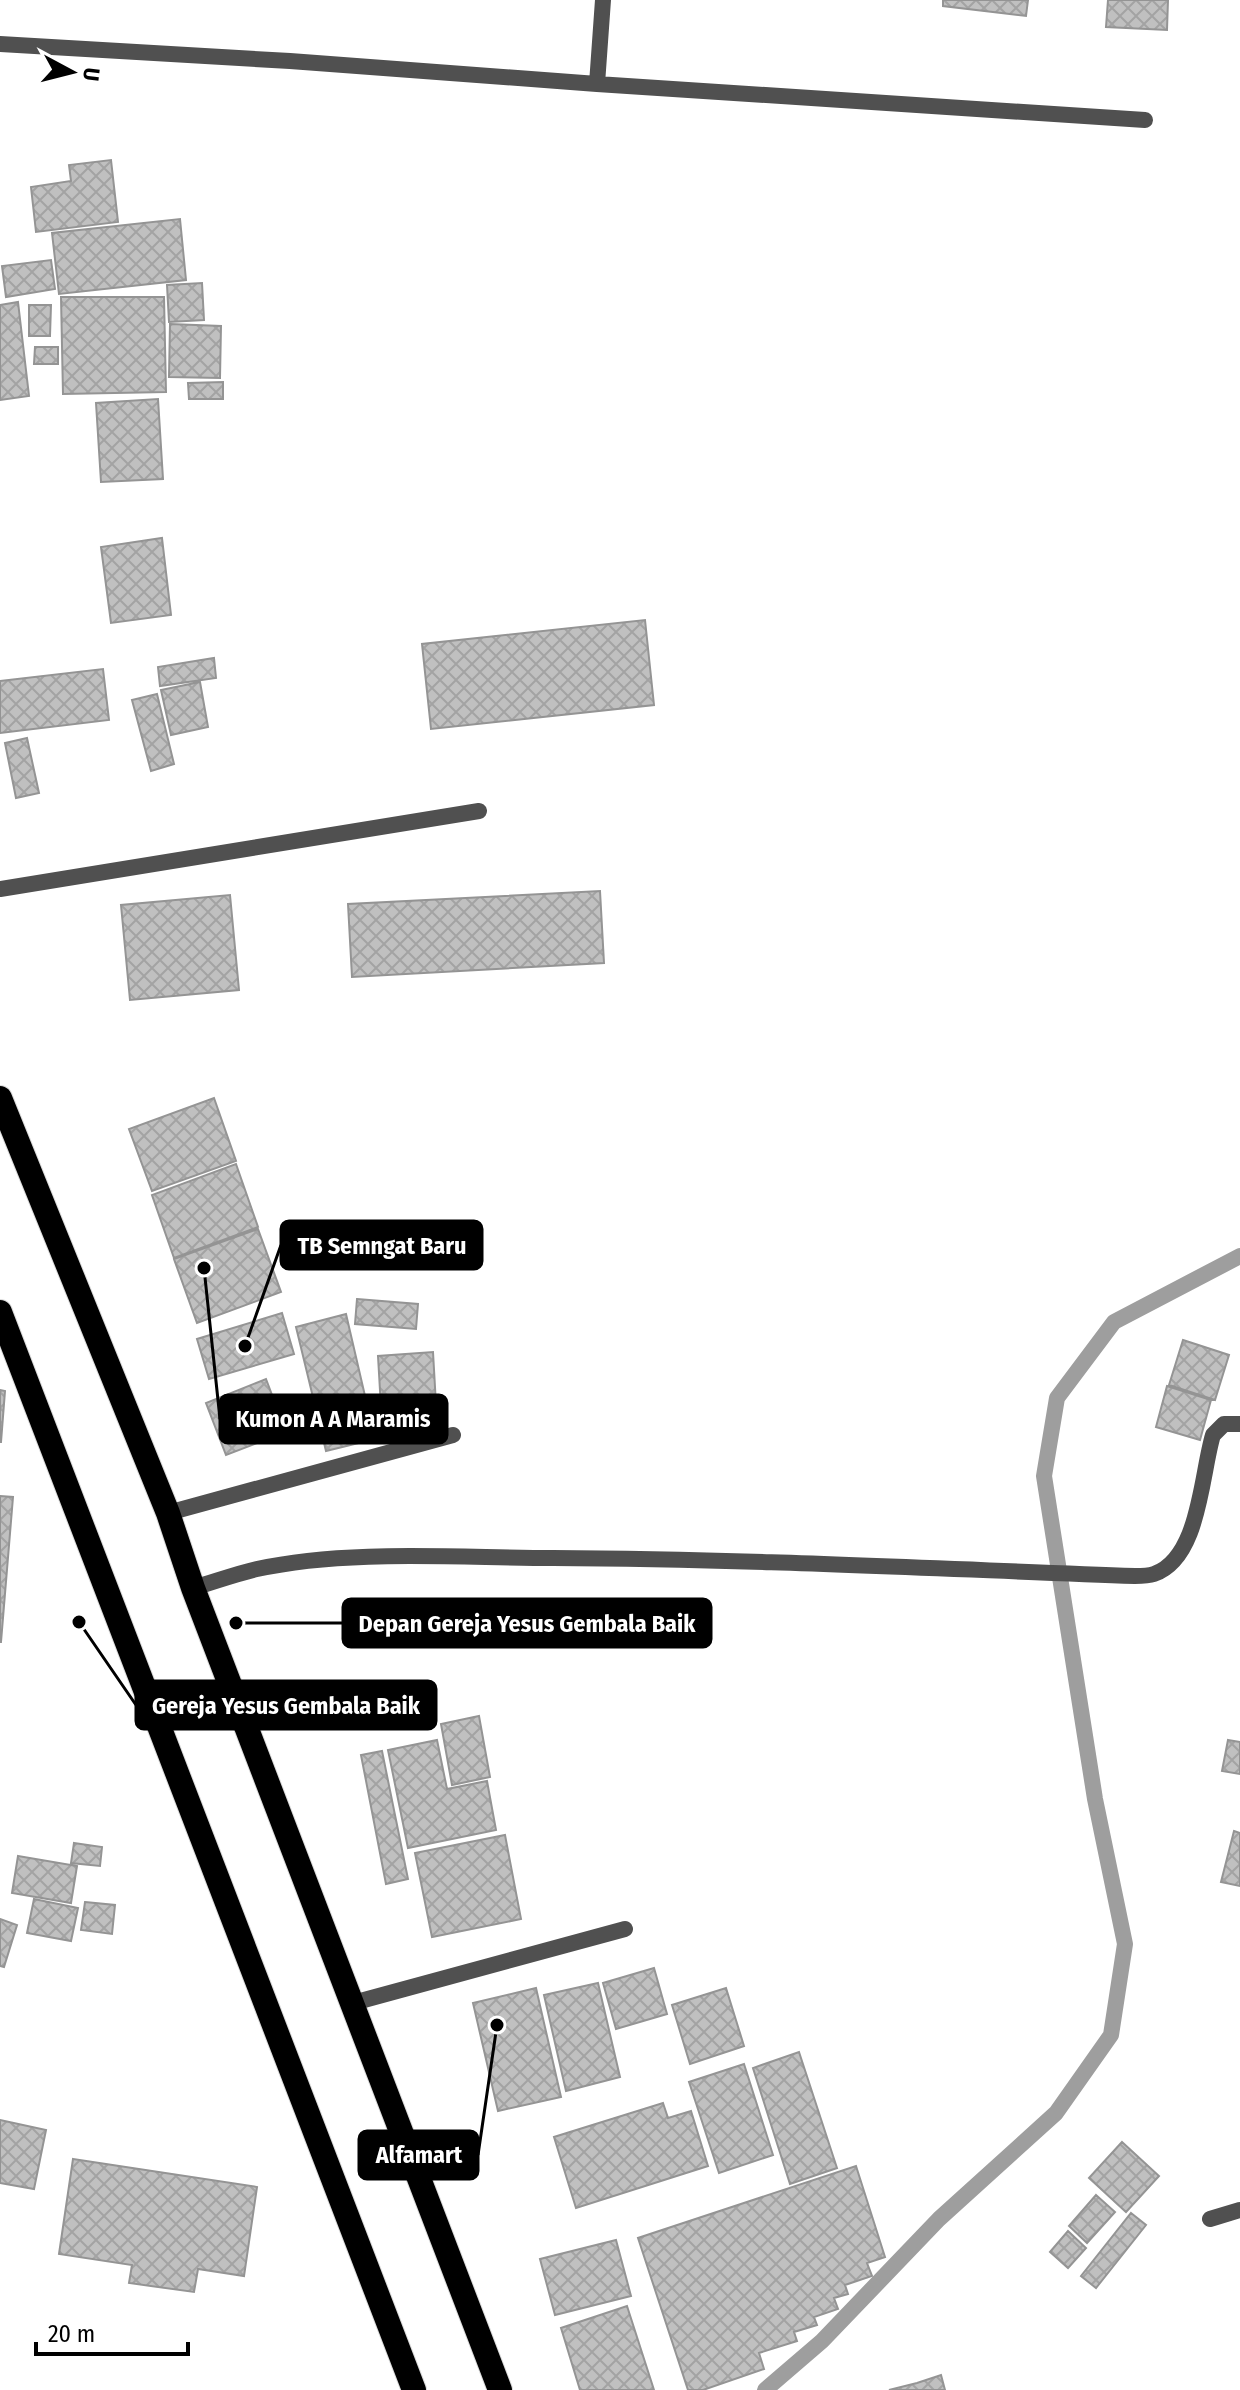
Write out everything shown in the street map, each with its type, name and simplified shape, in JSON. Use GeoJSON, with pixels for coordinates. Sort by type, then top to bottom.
{"type":"FeatureCollection","features":[{"type":"Feature","properties":{"kind":"highway"},"geometry":{"type":"LineString","coordinates":[[0,1098],[168,1513],[193,1588],[500,2390]]}},
{"type":"Feature","properties":{"kind":"highway"},"geometry":{"type":"LineString","coordinates":[[0,1312],[414,2390]]}},
{"type":"Feature","properties":{"kind":"street"},"geometry":{"type":"LineString","coordinates":[[597,84],[603,0]]}},
{"type":"Feature","properties":{"kind":"street"},"geometry":{"type":"LineString","coordinates":[[0,44],[1145,120]]}},
{"type":"Feature","properties":{"kind":"street"},"geometry":{"type":"LineString","coordinates":[[0,889],[479,811]]}},
{"type":"Feature","properties":{"kind":"street"},"geometry":{"type":"LineString","coordinates":[[193,1588],[280,1565],[379,1557],[643,1558],[1025,1573],[1154,1574],[1168,1565],[1192,1531],[1213,1435],[1224,1424],[1240,1424]]}},
{"type":"Feature","properties":{"kind":"street"},"geometry":{"type":"LineString","coordinates":[[168,1513],[453,1435]]}},
{"type":"Feature","properties":{"kind":"street"},"geometry":{"type":"LineString","coordinates":[[353,2003],[625,1929]]}},
{"type":"Feature","properties":{"kind":"street"},"geometry":{"type":"LineString","coordinates":[[1210,2219],[1240,2210]]}},
{"type":"Feature","properties":{"kind":"building"},"geometry":{"type":"Polygon","coordinates":[[[943,0],[1028,0],[1026,16],[943,6],[943,0]]]}},
{"type":"Feature","properties":{"kind":"building"},"geometry":{"type":"Polygon","coordinates":[[[1108,0],[1168,0],[1167,30],[1106,27],[1108,0]]]}},
{"type":"Feature","properties":{"kind":"building"},"geometry":{"type":"Polygon","coordinates":[[[111,160],[118,222],[36,232],[31,187],[71,181],[69,165],[111,160]]]}},
{"type":"Feature","properties":{"kind":"building"},"geometry":{"type":"Polygon","coordinates":[[[180,219],[186,280],[59,294],[52,233],[180,219]]]}},
{"type":"Feature","properties":{"kind":"building"},"geometry":{"type":"Polygon","coordinates":[[[51,260],[55,289],[6,297],[2,266],[51,260]]]}},
{"type":"Feature","properties":{"kind":"building"},"geometry":{"type":"Polygon","coordinates":[[[202,283],[204,320],[169,322],[167,285],[202,283]]]}},
{"type":"Feature","properties":{"kind":"building"},"geometry":{"type":"Polygon","coordinates":[[[61,297],[164,297],[166,392],[63,394],[61,297]]]}},
{"type":"Feature","properties":{"kind":"building"},"geometry":{"type":"Polygon","coordinates":[[[18,302],[29,396],[0,400],[0,305],[18,302]]]}},
{"type":"Feature","properties":{"kind":"building"},"geometry":{"type":"Polygon","coordinates":[[[29,305],[51,305],[50,336],[29,336],[29,305]]]}},
{"type":"Feature","properties":{"kind":"building"},"geometry":{"type":"Polygon","coordinates":[[[170,324],[221,326],[220,378],[169,377],[170,324]]]}},
{"type":"Feature","properties":{"kind":"building"},"geometry":{"type":"Polygon","coordinates":[[[35,347],[58,347],[58,364],[34,364],[35,347]]]}},
{"type":"Feature","properties":{"kind":"building"},"geometry":{"type":"Polygon","coordinates":[[[223,382],[223,399],[189,399],[188,383],[223,382]]]}},
{"type":"Feature","properties":{"kind":"building"},"geometry":{"type":"Polygon","coordinates":[[[158,399],[163,479],[101,482],[96,403],[158,399]]]}},
{"type":"Feature","properties":{"kind":"building"},"geometry":{"type":"Polygon","coordinates":[[[162,538],[171,615],[111,623],[101,547],[162,538]]]}},
{"type":"Feature","properties":{"kind":"building"},"geometry":{"type":"Polygon","coordinates":[[[645,620],[654,705],[431,729],[422,644],[645,620]]]}},
{"type":"Feature","properties":{"kind":"building"},"geometry":{"type":"Polygon","coordinates":[[[214,658],[216,678],[160,686],[158,667],[214,658]]]}},
{"type":"Feature","properties":{"kind":"building"},"geometry":{"type":"Polygon","coordinates":[[[103,669],[109,720],[0,733],[0,681],[103,669]]]}},
{"type":"Feature","properties":{"kind":"building"},"geometry":{"type":"Polygon","coordinates":[[[200,682],[208,727],[171,735],[161,690],[200,682]]]}},
{"type":"Feature","properties":{"kind":"building"},"geometry":{"type":"Polygon","coordinates":[[[157,694],[174,764],[151,771],[132,700],[157,694]]]}},
{"type":"Feature","properties":{"kind":"building"},"geometry":{"type":"Polygon","coordinates":[[[27,738],[39,793],[16,798],[5,743],[27,738]]]}},
{"type":"Feature","properties":{"kind":"building"},"geometry":{"type":"Polygon","coordinates":[[[600,891],[604,963],[352,977],[348,904],[600,891]]]}},
{"type":"Feature","properties":{"kind":"building"},"geometry":{"type":"Polygon","coordinates":[[[230,895],[239,990],[130,1000],[121,905],[230,895]]]}},
{"type":"Feature","properties":{"kind":"building"},"geometry":{"type":"Polygon","coordinates":[[[214,1098],[236,1161],[152,1191],[129,1129],[214,1098]]]}},
{"type":"Feature","properties":{"kind":"building"},"geometry":{"type":"Polygon","coordinates":[[[236,1164],[258,1227],[174,1258],[152,1195],[236,1164]]]}},
{"type":"Feature","properties":{"kind":"building"},"geometry":{"type":"Polygon","coordinates":[[[258,1229],[281,1292],[197,1323],[174,1259],[258,1229]]]}},
{"type":"Feature","properties":{"kind":"building"},"geometry":{"type":"Polygon","coordinates":[[[357,1299],[418,1304],[416,1329],[355,1324],[357,1299]]]}},
{"type":"Feature","properties":{"kind":"building"},"geometry":{"type":"Polygon","coordinates":[[[282,1313],[294,1354],[209,1379],[197,1339],[282,1313]]]}},
{"type":"Feature","properties":{"kind":"building"},"geometry":{"type":"Polygon","coordinates":[[[346,1314],[375,1439],[326,1451],[296,1327],[346,1314]]]}},
{"type":"Feature","properties":{"kind":"building"},"geometry":{"type":"Polygon","coordinates":[[[1183,1340],[1229,1355],[1215,1400],[1169,1385],[1183,1340]]]}},
{"type":"Feature","properties":{"kind":"building"},"geometry":{"type":"Polygon","coordinates":[[[433,1352],[437,1422],[382,1425],[378,1356],[433,1352]]]}},
{"type":"Feature","properties":{"kind":"building"},"geometry":{"type":"Polygon","coordinates":[[[266,1379],[286,1432],[226,1455],[206,1403],[266,1379]]]}},
{"type":"Feature","properties":{"kind":"building"},"geometry":{"type":"Polygon","coordinates":[[[1167,1386],[1211,1400],[1200,1440],[1156,1427],[1167,1386]]]}},
{"type":"Feature","properties":{"kind":"building"},"geometry":{"type":"Polygon","coordinates":[[[0,1390],[5,1391],[1,1442],[0,1442],[0,1390]]]}},
{"type":"Feature","properties":{"kind":"building"},"geometry":{"type":"Polygon","coordinates":[[[0,1496],[13,1497],[1,1642],[0,1642],[0,1496]]]}},
{"type":"Feature","properties":{"kind":"building"},"geometry":{"type":"Polygon","coordinates":[[[479,1716],[490,1777],[452,1785],[441,1724],[479,1716]]]}},
{"type":"Feature","properties":{"kind":"building"},"geometry":{"type":"Polygon","coordinates":[[[437,1740],[447,1789],[487,1781],[496,1830],[408,1848],[388,1750],[437,1740]]]}},
{"type":"Feature","properties":{"kind":"building"},"geometry":{"type":"Polygon","coordinates":[[[1228,1740],[1240,1742],[1240,1774],[1222,1771],[1228,1740]]]}},
{"type":"Feature","properties":{"kind":"building"},"geometry":{"type":"Polygon","coordinates":[[[382,1751],[408,1879],[386,1884],[361,1755],[382,1751]]]}},
{"type":"Feature","properties":{"kind":"building"},"geometry":{"type":"Polygon","coordinates":[[[1234,1831],[1240,1833],[1240,1886],[1221,1882],[1234,1831]]]}},
{"type":"Feature","properties":{"kind":"building"},"geometry":{"type":"Polygon","coordinates":[[[505,1835],[521,1919],[432,1937],[415,1853],[505,1835]]]}},
{"type":"Feature","properties":{"kind":"building"},"geometry":{"type":"Polygon","coordinates":[[[74,1843],[102,1847],[100,1866],[71,1863],[74,1843]]]}},
{"type":"Feature","properties":{"kind":"building"},"geometry":{"type":"Polygon","coordinates":[[[18,1856],[77,1866],[71,1903],[12,1893],[18,1856]]]}},
{"type":"Feature","properties":{"kind":"building"},"geometry":{"type":"Polygon","coordinates":[[[34,1899],[78,1908],[71,1941],[27,1933],[34,1899]]]}},
{"type":"Feature","properties":{"kind":"building"},"geometry":{"type":"Polygon","coordinates":[[[85,1902],[115,1905],[112,1934],[81,1930],[85,1902]]]}},
{"type":"Feature","properties":{"kind":"building"},"geometry":{"type":"Polygon","coordinates":[[[0,1919],[17,1925],[4,1967],[0,1966],[0,1919]]]}},
{"type":"Feature","properties":{"kind":"building"},"geometry":{"type":"Polygon","coordinates":[[[654,1968],[667,2014],[616,2029],[603,1983],[654,1968]]]}},
{"type":"Feature","properties":{"kind":"building"},"geometry":{"type":"Polygon","coordinates":[[[598,1983],[620,2077],[566,2091],[544,1995],[598,1983]]]}},
{"type":"Feature","properties":{"kind":"building"},"geometry":{"type":"Polygon","coordinates":[[[536,1988],[561,2097],[498,2111],[473,2003],[536,1988]]]}},
{"type":"Feature","properties":{"kind":"building"},"geometry":{"type":"Polygon","coordinates":[[[726,1988],[744,2046],[690,2064],[672,2005],[726,1988]]]}},
{"type":"Feature","properties":{"kind":"building"},"geometry":{"type":"Polygon","coordinates":[[[799,2052],[837,2168],[790,2184],[753,2068],[799,2052]]]}},
{"type":"Feature","properties":{"kind":"building"},"geometry":{"type":"Polygon","coordinates":[[[744,2064],[773,2155],[719,2173],[689,2082],[744,2064]]]}},
{"type":"Feature","properties":{"kind":"building"},"geometry":{"type":"Polygon","coordinates":[[[663,2103],[668,2118],[691,2111],[708,2166],[576,2208],[554,2137],[663,2103]]]}},
{"type":"Feature","properties":{"kind":"building"},"geometry":{"type":"Polygon","coordinates":[[[0,2120],[46,2130],[34,2189],[0,2183],[0,2120]]]}},
{"type":"Feature","properties":{"kind":"building"},"geometry":{"type":"Polygon","coordinates":[[[1122,2142],[1159,2176],[1126,2212],[1089,2178],[1122,2142]]]}},
{"type":"Feature","properties":{"kind":"building"},"geometry":{"type":"Polygon","coordinates":[[[73,2159],[257,2187],[244,2276],[198,2269],[194,2292],[129,2283],[132,2265],[59,2254],[73,2159]]]}},
{"type":"Feature","properties":{"kind":"building"},"geometry":{"type":"Polygon","coordinates":[[[856,2166],[885,2257],[867,2263],[872,2276],[845,2285],[848,2294],[834,2298],[838,2309],[814,2317],[817,2325],[794,2332],[797,2341],[759,2353],[764,2369],[703,2390],[688,2390],[638,2238],[856,2166]]]}},
{"type":"Feature","properties":{"kind":"building"},"geometry":{"type":"Polygon","coordinates":[[[1096,2195],[1115,2212],[1087,2243],[1069,2226],[1096,2195]]]}},
{"type":"Feature","properties":{"kind":"building"},"geometry":{"type":"Polygon","coordinates":[[[1131,2213],[1146,2225],[1096,2288],[1081,2276],[1131,2213]]]}},
{"type":"Feature","properties":{"kind":"building"},"geometry":{"type":"Polygon","coordinates":[[[1068,2231],[1086,2248],[1068,2268],[1050,2252],[1068,2231]]]}},
{"type":"Feature","properties":{"kind":"building"},"geometry":{"type":"Polygon","coordinates":[[[616,2240],[631,2296],[555,2315],[540,2259],[616,2240]]]}},
{"type":"Feature","properties":{"kind":"building"},"geometry":{"type":"Polygon","coordinates":[[[627,2306],[654,2390],[580,2390],[561,2328],[627,2306]]]}},
{"type":"Feature","properties":{"kind":"building"},"geometry":{"type":"Polygon","coordinates":[[[941,2375],[945,2390],[889,2390],[917,2383],[941,2375]]]}},
{"type":"Feature","properties":{"kind":"waterway"},"geometry":{"type":"LineString","coordinates":[[765,2390],[822,2341],[939,2219],[1056,2113],[1111,2035],[1125,1944],[1095,1799],[1044,1476],[1057,1398],[1114,1322],[1240,1256]]}},
{"type":"Feature","properties":{"kind":"place","name":"Kumon A A Maramis"},"geometry":{"type":"Point","coordinates":[204,1268]}},
{"type":"Feature","properties":{"kind":"place","name":"TB Semngat Baru"},"geometry":{"type":"Point","coordinates":[245,1346]}},
{"type":"Feature","properties":{"kind":"place","name":"Gereja Yesus Gembala Baik"},"geometry":{"type":"Point","coordinates":[79,1622]}},
{"type":"Feature","properties":{"kind":"place","name":"Depan Gereja Yesus Gembala Baik"},"geometry":{"type":"Point","coordinates":[236,1623]}},
{"type":"Feature","properties":{"kind":"place","name":"Alfamart"},"geometry":{"type":"Point","coordinates":[497,2025]}}]}
